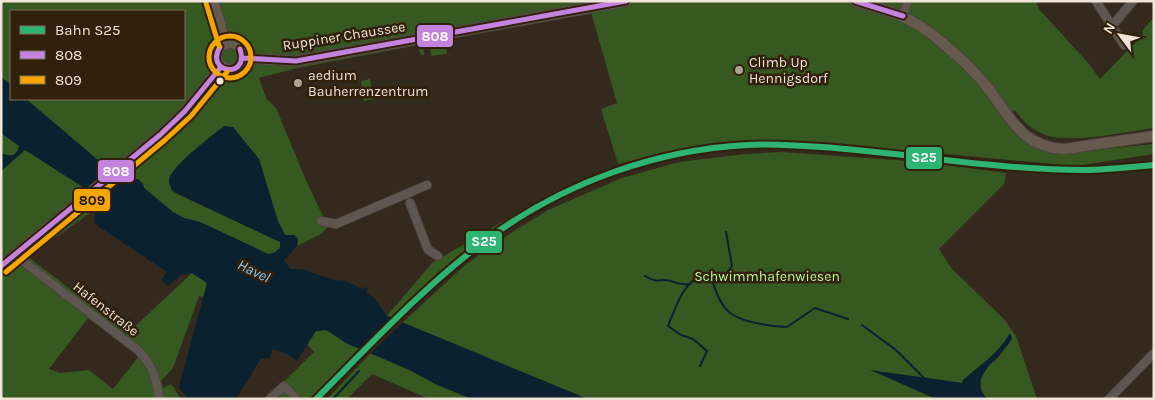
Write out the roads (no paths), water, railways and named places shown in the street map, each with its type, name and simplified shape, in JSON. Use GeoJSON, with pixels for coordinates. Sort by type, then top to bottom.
{"type":"FeatureCollection","features":[{"type":"Feature","properties":{"kind":"main road"},"geometry":{"type":"LineString","coordinates":[[213,1],[226,44]]}},
{"type":"Feature","properties":{"kind":"main road","name":"Ruppiner Chaussee"},"geometry":{"type":"LineString","coordinates":[[243,58],[296,60],[627,1]]}},
{"type":"Feature","properties":{"kind":"main road"},"geometry":{"type":"LineString","coordinates":[[854,1],[903,16],[932,34],[972,69],[990,90],[1013,123],[1023,134],[1033,140],[1051,148],[1073,148],[1154,136]]}},
{"type":"Feature","properties":{"kind":"main road"},"geometry":{"type":"LineString","coordinates":[[235,44],[241,50],[243,58],[240,65],[234,69],[227,70],[218,63],[216,54],[221,46],[235,44]]}},
{"type":"Feature","properties":{"kind":"main road"},"geometry":{"type":"LineString","coordinates":[[1,266],[160,135],[184,111],[221,67]]}},
{"type":"Feature","properties":{"kind":"street"},"geometry":{"type":"LineString","coordinates":[[903,16],[908,1]]}},
{"type":"Feature","properties":{"kind":"street"},"geometry":{"type":"LineString","coordinates":[[1096,1],[1124,45]]}},
{"type":"Feature","properties":{"kind":"street"},"geometry":{"type":"LineString","coordinates":[[1112,26],[1133,1]]}},
{"type":"Feature","properties":{"kind":"street"},"geometry":{"type":"LineString","coordinates":[[321,221],[336,224],[427,184]]}},
{"type":"Feature","properties":{"kind":"street"},"geometry":{"type":"LineString","coordinates":[[410,203],[428,250],[438,256]]}},
{"type":"Feature","properties":{"kind":"street","name":"Hafenstraße"},"geometry":{"type":"LineString","coordinates":[[15,255],[139,351],[146,358],[153,372],[160,399]]}},
{"type":"Feature","properties":{"kind":"street"},"geometry":{"type":"LineString","coordinates":[[1109,399],[1154,352]]}},
{"type":"Feature","properties":{"kind":"street"},"geometry":{"type":"LineString","coordinates":[[270,399],[284,386],[295,397]]}},
{"type":"Feature","properties":{"kind":"street"},"geometry":{"type":"LineString","coordinates":[[1115,392],[1122,399]]}},
{"type":"Feature","properties":{"kind":"water","name":"Havel"},"geometry":{"type":"Polygon","coordinates":[[[1,77],[10,84],[10,100],[27,100],[106,167],[130,180],[138,179],[144,188],[173,212],[184,218],[200,222],[268,254],[274,253],[280,248],[280,242],[172,191],[170,186],[169,180],[176,167],[224,126],[233,127],[259,159],[278,221],[285,235],[294,235],[298,239],[297,246],[284,260],[290,269],[301,269],[334,280],[345,281],[362,289],[366,287],[368,289],[366,292],[375,299],[387,316],[588,399],[472,399],[348,344],[326,330],[316,331],[297,361],[286,353],[273,349],[269,359],[261,358],[236,399],[188,399],[179,387],[207,283],[192,273],[181,275],[168,286],[162,280],[167,272],[95,224],[95,214],[100,206],[97,196],[25,150],[1,171],[1,153],[7,155],[15,154],[19,146],[1,133],[1,77]]]}},
{"type":"Feature","properties":{"kind":"water"},"geometry":{"type":"Polygon","coordinates":[[[1010,333],[1012,338],[1008,345],[982,376],[980,384],[982,391],[988,399],[936,399],[870,370],[962,383],[963,380],[995,353],[1010,333]]]}},
{"type":"Feature","properties":{"kind":"waterway"},"geometry":{"type":"LineString","coordinates":[[710,275],[725,275],[732,266],[726,232]]}},
{"type":"Feature","properties":{"kind":"waterway"},"geometry":{"type":"LineString","coordinates":[[700,366],[707,351],[693,339],[681,335],[668,326],[683,293],[694,280],[701,276],[710,275],[720,300],[730,313],[750,322],[787,327],[815,308],[848,319]]}},
{"type":"Feature","properties":{"kind":"waterway"},"geometry":{"type":"LineString","coordinates":[[645,276],[655,280],[690,284]]}},
{"type":"Feature","properties":{"kind":"waterway"},"geometry":{"type":"LineString","coordinates":[[862,325],[896,350],[924,378]]}},
{"type":"Feature","properties":{"kind":"waterway"},"geometry":{"type":"LineString","coordinates":[[333,399],[359,371]]}},
{"type":"Feature","properties":{"kind":"rail line","name":"S25"},"geometry":{"type":"LineString","coordinates":[[316,399],[423,293],[493,235],[551,199],[614,172],[646,162],[713,148],[769,144],[835,148],[1022,168],[1102,170],[1154,165]]}},
{"type":"Feature","properties":{"kind":"place","name":"Climb Up Hennigsdorf"},"geometry":{"type":"Point","coordinates":[739,70]}},
{"type":"Feature","properties":{"kind":"place","name":"aedium Bauherrenzentrum"},"geometry":{"type":"Point","coordinates":[298,83]}},
{"type":"Feature","properties":{"kind":"park label","name":"Schwimmhafenwiesen"},"geometry":{"type":"Point","coordinates":[767,276]}}]}
